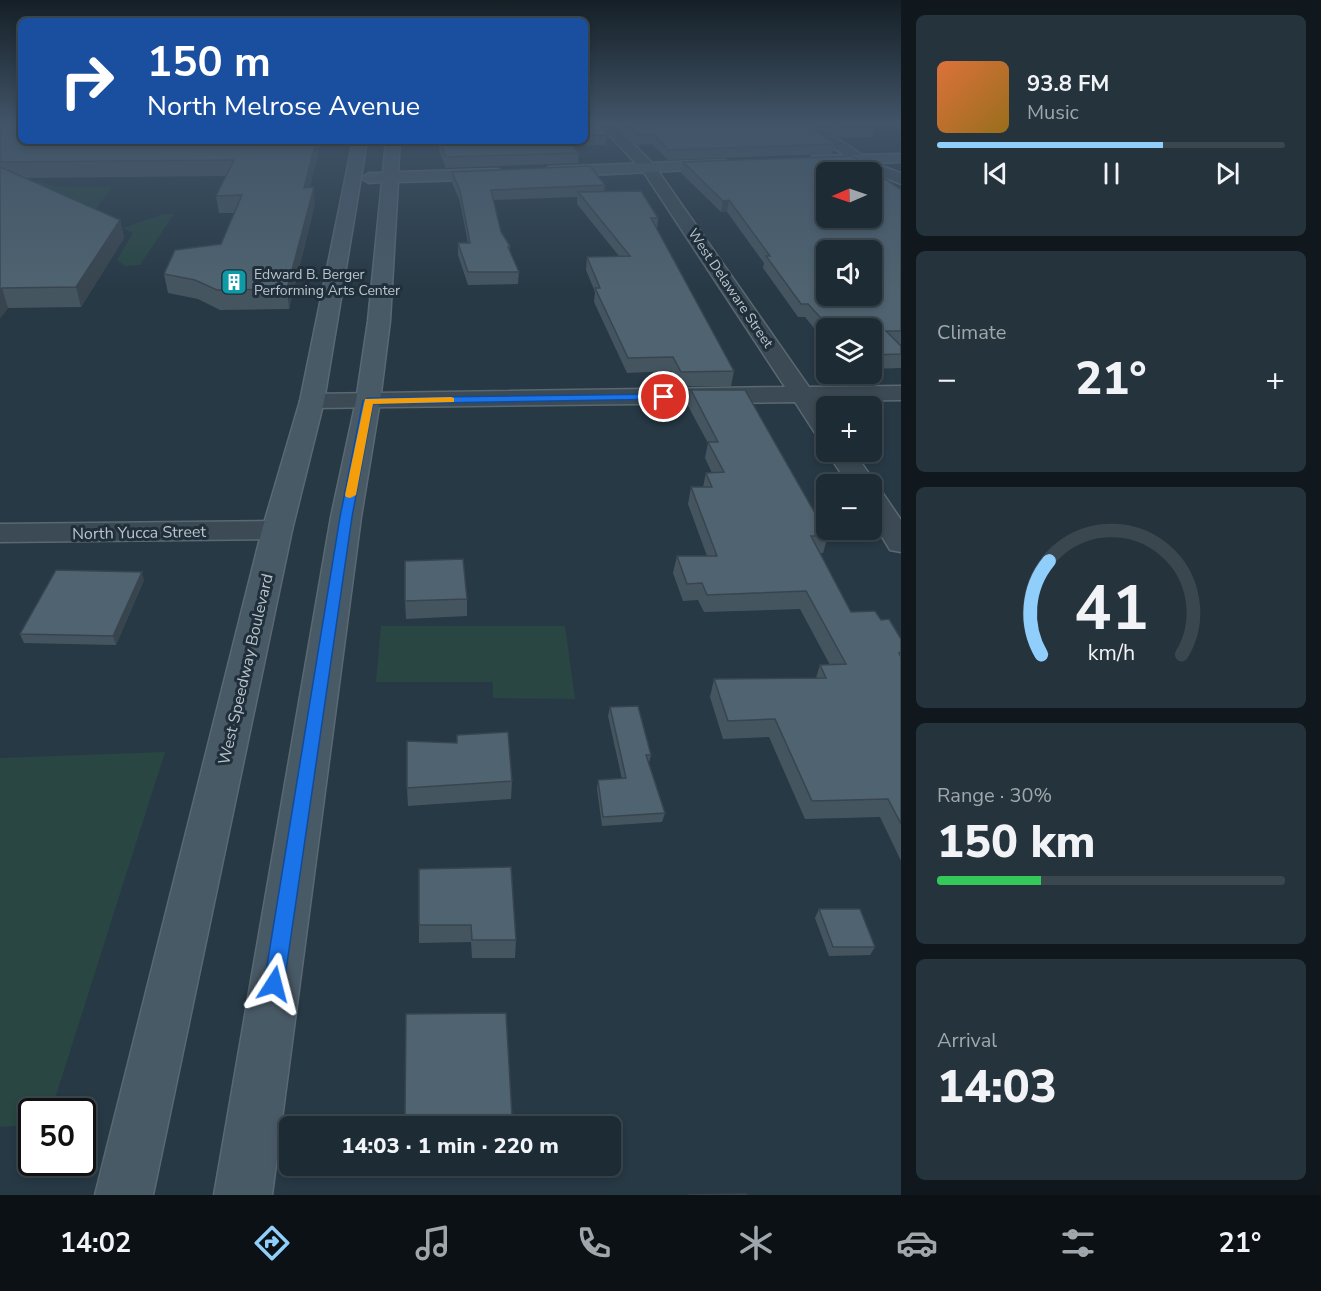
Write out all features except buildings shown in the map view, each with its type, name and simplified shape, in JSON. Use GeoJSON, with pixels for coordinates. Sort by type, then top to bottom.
{"type":"FeatureCollection","features":[{"type":"Feature","properties":{"kind":"main road","name":"West Speedway Boulevard"},"geometry":{"type":"LineString","coordinates":[[124,1195],[277,530],[312,401],[354,180]]}},
{"type":"Feature","properties":{"kind":"main road"},"geometry":{"type":"LineString","coordinates":[[243,1195],[343,539],[368,401],[379,321],[392,180]]}},
{"type":"Feature","properties":{"kind":"street","name":"West Delaware Street"},"geometry":{"type":"LineString","coordinates":[[657,180],[816,415]]}},
{"type":"Feature","properties":{"kind":"street"},"geometry":{"type":"LineString","coordinates":[[312,401],[901,393]]}},
{"type":"Feature","properties":{"kind":"street"},"geometry":{"type":"LineString","coordinates":[[882,514],[901,543]]}},
{"type":"Feature","properties":{"kind":"street","name":"North Yucca Street"},"geometry":{"type":"LineString","coordinates":[[0,533],[277,530]]}},
{"type":"Feature","properties":{"kind":"green space"},"geometry":{"type":"Polygon","coordinates":[[[38,181],[56,187],[112,187],[92,214],[4,218],[38,181]]]}},
{"type":"Feature","properties":{"kind":"green space"},"geometry":{"type":"Polygon","coordinates":[[[163,214],[174,214],[140,265],[125,266],[117,260],[133,233],[123,228],[163,214]]]}},
{"type":"Feature","properties":{"kind":"green space"},"geometry":{"type":"Polygon","coordinates":[[[381,626],[565,626],[575,699],[493,698],[493,682],[376,682],[381,626]]]}},
{"type":"Feature","properties":{"kind":"green space"},"geometry":{"type":"Polygon","coordinates":[[[165,752],[55,1098],[18,1098],[18,1126],[0,1127],[0,758],[165,752]]]}},
{"type":"Feature","properties":{"kind":"slow traffic"},"geometry":{"type":"LineString","coordinates":[[350,495],[368,401],[451,400]]}},
{"type":"Feature","properties":{"kind":"place","name":"Edward B. Berger Performing Arts Center"},"geometry":{"type":"Point","coordinates":[234,282]}},
{"type":"Feature","properties":{"kind":"route"},"geometry":{"type":"LineString","coordinates":[[274,984],[346,517],[368,401],[664,397]]}}]}
